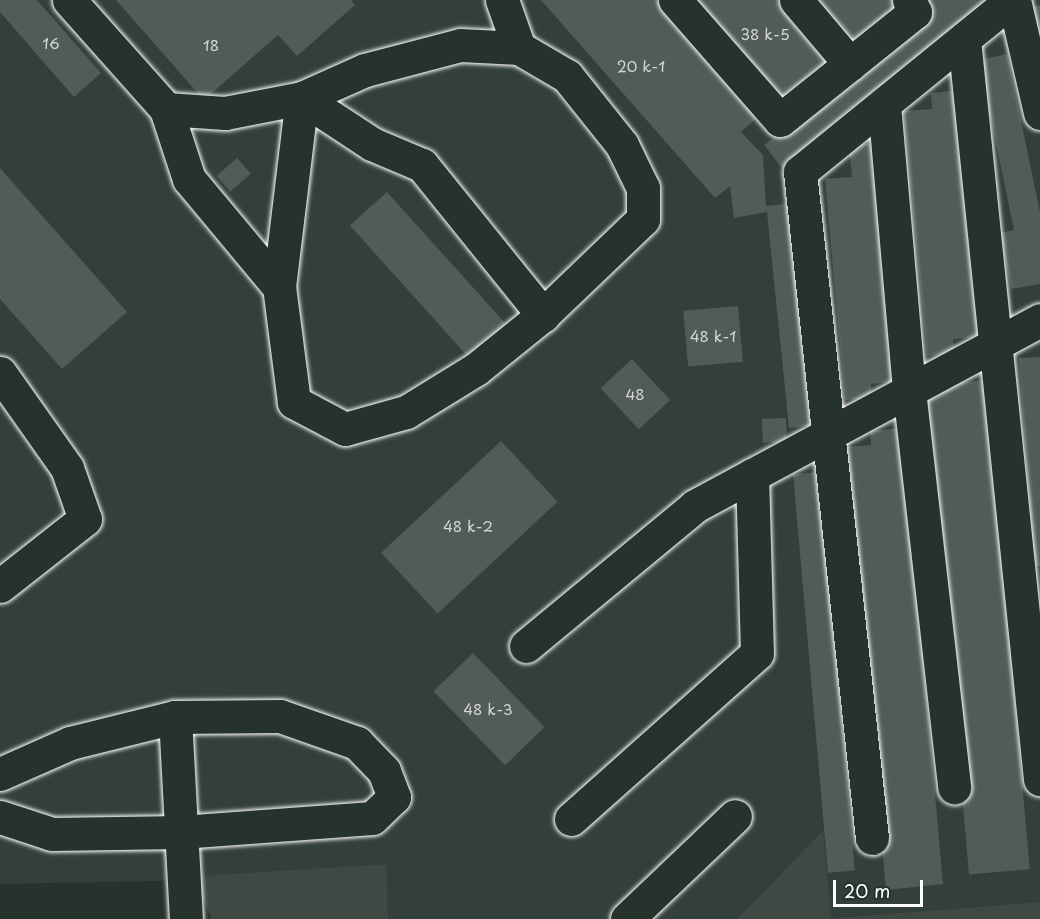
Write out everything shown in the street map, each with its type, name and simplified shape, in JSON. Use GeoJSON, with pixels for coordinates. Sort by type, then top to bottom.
{"type":"FeatureCollection","features":[{"type":"Feature","properties":{"kind":"lane"},"geometry":{"type":"LineString","coordinates":[[69,0],[166,109],[189,179],[279,287]]}},
{"type":"Feature","properties":{"kind":"lane"},"geometry":{"type":"LineString","coordinates":[[502,0],[519,48]]}},
{"type":"Feature","properties":{"kind":"lane"},"geometry":{"type":"LineString","coordinates":[[675,0],[780,120],[915,12],[909,0]]}},
{"type":"Feature","properties":{"kind":"lane"},"geometry":{"type":"LineString","coordinates":[[796,0],[850,64]]}},
{"type":"Feature","properties":{"kind":"lane"},"geometry":{"type":"LineString","coordinates":[[872,838],[826,435],[800,172],[1013,0],[1040,113]]}},
{"type":"Feature","properties":{"kind":"lane"},"geometry":{"type":"LineString","coordinates":[[964,39],[1040,779]]}},
{"type":"Feature","properties":{"kind":"lane"},"geometry":{"type":"LineString","coordinates":[[166,109],[225,113],[302,98],[365,70],[460,45],[519,48],[567,76],[622,145],[643,188],[643,219],[543,315],[476,369],[406,412],[345,429],[294,402],[279,287],[302,98]]}},
{"type":"Feature","properties":{"kind":"lane"},"geometry":{"type":"LineString","coordinates":[[302,98],[372,144],[422,165],[543,315]]}},
{"type":"Feature","properties":{"kind":"lane"},"geometry":{"type":"LineString","coordinates":[[885,104],[909,390],[954,787]]}},
{"type":"Feature","properties":{"kind":"lane"},"geometry":{"type":"LineString","coordinates":[[526,646],[695,506],[997,343],[1036,330]]}},
{"type":"Feature","properties":{"kind":"lane"},"geometry":{"type":"LineString","coordinates":[[0,373],[67,468],[86,519],[0,586]]}},
{"type":"Feature","properties":{"kind":"lane"},"geometry":{"type":"LineString","coordinates":[[572,819],[757,653],[752,475]]}},
{"type":"Feature","properties":{"kind":"lane"},"geometry":{"type":"LineString","coordinates":[[0,774],[70,743],[175,717],[280,716],[357,743],[384,771],[394,797],[372,818],[181,832],[52,834],[0,817]]}},
{"type":"Feature","properties":{"kind":"lane"},"geometry":{"type":"LineString","coordinates":[[175,717],[186,919]]}},
{"type":"Feature","properties":{"kind":"lane"},"geometry":{"type":"LineString","coordinates":[[627,919],[735,816]]}},
{"type":"Feature","properties":{"kind":"shaded area"},"geometry":{"type":"Polygon","coordinates":[[[0,0],[1040,0],[1040,902],[816,919],[388,919],[387,864],[157,881],[0,884],[0,0]]]}},
{"type":"Feature","properties":{"kind":"shaded area"},"geometry":{"type":"Polygon","coordinates":[[[823,831],[831,918],[1040,902],[1040,919],[737,919],[823,831]]]}},
{"type":"Feature","properties":{"kind":"shaded area"},"geometry":{"type":"Polygon","coordinates":[[[387,864],[388,919],[211,919],[201,892],[201,876],[387,864]]]}},
{"type":"Feature","properties":{"kind":"building"},"geometry":{"type":"Polygon","coordinates":[[[0,0],[37,0],[101,73],[74,97],[0,12],[0,0]]]}},
{"type":"Feature","properties":{"kind":"building"},"geometry":{"type":"Polygon","coordinates":[[[116,0],[351,0],[355,5],[297,56],[278,35],[204,100],[116,0]]]}},
{"type":"Feature","properties":{"kind":"building"},"geometry":{"type":"Polygon","coordinates":[[[541,0],[656,0],[759,116],[741,132],[763,155],[766,206],[795,203],[817,425],[789,428],[767,212],[734,218],[730,186],[715,198],[541,0]]]}},
{"type":"Feature","properties":{"kind":"building"},"geometry":{"type":"Polygon","coordinates":[[[696,0],[778,0],[834,67],[785,108],[696,0]]]}},
{"type":"Feature","properties":{"kind":"building"},"geometry":{"type":"Polygon","coordinates":[[[819,0],[895,0],[904,11],[857,47],[819,0]]]}},
{"type":"Feature","properties":{"kind":"building"},"geometry":{"type":"Polygon","coordinates":[[[919,0],[995,0],[782,168],[764,145],[930,14],[919,0]]]}},
{"type":"Feature","properties":{"kind":"building"},"geometry":{"type":"Polygon","coordinates":[[[1040,5],[1040,46],[1031,7],[1040,5]]]}},
{"type":"Feature","properties":{"kind":"building"},"geometry":{"type":"Polygon","coordinates":[[[1007,54],[1040,212],[1040,284],[1011,289],[1000,233],[1014,230],[979,60],[1007,54]]]}},
{"type":"Feature","properties":{"kind":"building"},"geometry":{"type":"Polygon","coordinates":[[[960,90],[982,337],[953,339],[954,353],[927,356],[904,111],[932,109],[931,93],[960,90]]]}},
{"type":"Feature","properties":{"kind":"building"},"geometry":{"type":"Polygon","coordinates":[[[876,143],[897,381],[871,384],[872,398],[845,400],[825,179],[852,177],[849,145],[876,143]]]}},
{"type":"Feature","properties":{"kind":"building"},"geometry":{"type":"Polygon","coordinates":[[[237,158],[251,174],[230,192],[217,176],[237,158]]]}},
{"type":"Feature","properties":{"kind":"building"},"geometry":{"type":"Polygon","coordinates":[[[0,168],[127,312],[62,369],[0,299],[0,168]]]}},
{"type":"Feature","properties":{"kind":"building"},"geometry":{"type":"Polygon","coordinates":[[[387,192],[510,329],[473,362],[350,225],[387,192]]]}},
{"type":"Feature","properties":{"kind":"building"},"geometry":{"type":"Polygon","coordinates":[[[738,306],[743,362],[688,367],[683,311],[738,306]]]}},
{"type":"Feature","properties":{"kind":"building"},"geometry":{"type":"Polygon","coordinates":[[[1040,357],[1040,566],[1034,566],[1019,358],[1040,357]]]}},
{"type":"Feature","properties":{"kind":"building"},"geometry":{"type":"Polygon","coordinates":[[[632,359],[670,400],[639,429],[601,388],[632,359]]]}},
{"type":"Feature","properties":{"kind":"building"},"geometry":{"type":"Polygon","coordinates":[[[987,380],[1030,869],[969,874],[926,385],[987,380]]]}},
{"type":"Feature","properties":{"kind":"building"},"geometry":{"type":"Polygon","coordinates":[[[786,418],[787,442],[763,443],[762,419],[786,418]]]}},
{"type":"Feature","properties":{"kind":"building"},"geometry":{"type":"Polygon","coordinates":[[[902,428],[943,884],[886,890],[846,447],[871,445],[870,431],[902,428]]]}},
{"type":"Feature","properties":{"kind":"building"},"geometry":{"type":"Polygon","coordinates":[[[501,441],[558,502],[438,614],[381,553],[501,441]]]}},
{"type":"Feature","properties":{"kind":"building"},"geometry":{"type":"Polygon","coordinates":[[[820,472],[855,870],[828,873],[793,474],[820,472]]]}},
{"type":"Feature","properties":{"kind":"building"},"geometry":{"type":"Polygon","coordinates":[[[473,653],[545,727],[505,765],[433,691],[473,653]]]}}]}
